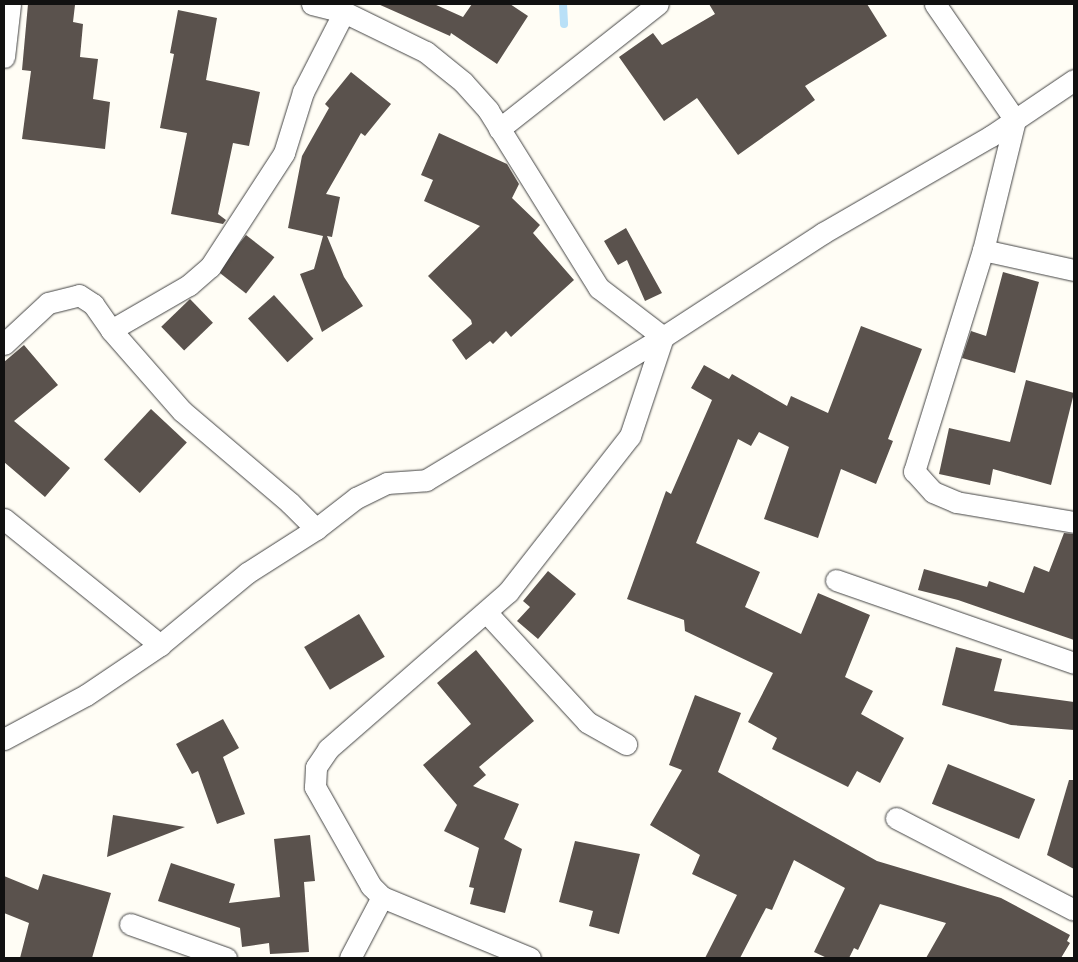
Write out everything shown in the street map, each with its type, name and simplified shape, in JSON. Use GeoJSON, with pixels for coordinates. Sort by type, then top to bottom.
{"type":"FeatureCollection","features":[{"type":"Feature","properties":{"kind":"street"},"geometry":{"type":"LineString","coordinates":[[4,56],[10,4]]}},
{"type":"Feature","properties":{"kind":"street"},"geometry":{"type":"LineString","coordinates":[[312,4],[344,12],[426,52],[463,82],[488,110],[599,288],[663,337]]}},
{"type":"Feature","properties":{"kind":"street"},"geometry":{"type":"LineString","coordinates":[[499,128],[658,4]]}},
{"type":"Feature","properties":{"kind":"street"},"geometry":{"type":"LineString","coordinates":[[935,4],[1015,120],[982,250],[914,471],[932,492],[956,502],[1074,522]]}},
{"type":"Feature","properties":{"kind":"street"},"geometry":{"type":"LineString","coordinates":[[111,330],[189,285],[210,268],[284,153],[303,92],[344,12]]}},
{"type":"Feature","properties":{"kind":"street"},"geometry":{"type":"LineString","coordinates":[[4,739],[86,695],[160,645],[247,573],[316,529],[356,498],[387,483],[426,480],[663,337],[823,233],[1015,120],[1074,80]]}},
{"type":"Feature","properties":{"kind":"street"},"geometry":{"type":"LineString","coordinates":[[982,250],[1074,270]]}},
{"type":"Feature","properties":{"kind":"street"},"geometry":{"type":"LineString","coordinates":[[4,344],[48,303],[65,296],[79,295],[93,304],[111,330],[182,411],[290,503],[316,529]]}},
{"type":"Feature","properties":{"kind":"street"},"geometry":{"type":"LineString","coordinates":[[530,958],[382,897],[371,886],[315,787],[316,767],[328,749],[508,592],[630,436],[663,337]]}},
{"type":"Feature","properties":{"kind":"street"},"geometry":{"type":"LineString","coordinates":[[4,519],[160,645]]}},
{"type":"Feature","properties":{"kind":"street"},"geometry":{"type":"LineString","coordinates":[[836,580],[1074,663]]}},
{"type":"Feature","properties":{"kind":"street"},"geometry":{"type":"LineString","coordinates":[[486,612],[586,722],[626,744]]}},
{"type":"Feature","properties":{"kind":"street"},"geometry":{"type":"LineString","coordinates":[[896,818],[1074,910]]}},
{"type":"Feature","properties":{"kind":"street"},"geometry":{"type":"LineString","coordinates":[[350,958],[382,897]]}},
{"type":"Feature","properties":{"kind":"street"},"geometry":{"type":"LineString","coordinates":[[130,924],[226,958]]}},
{"type":"Feature","properties":{"kind":"building"},"geometry":{"type":"Polygon","coordinates":[[[28,4],[75,5],[73,22],[83,24],[80,57],[98,59],[93,99],[110,102],[105,149],[22,139],[31,71],[22,70],[28,4]]]}},
{"type":"Feature","properties":{"kind":"building"},"geometry":{"type":"Polygon","coordinates":[[[378,4],[434,4],[463,17],[472,4],[510,4],[528,16],[497,64],[451,33],[450,36],[378,4]]]}},
{"type":"Feature","properties":{"kind":"building"},"geometry":{"type":"Polygon","coordinates":[[[709,4],[867,4],[887,36],[805,86],[815,100],[738,155],[697,98],[664,121],[619,57],[653,33],[662,45],[715,14],[709,4]]]}},
{"type":"Feature","properties":{"kind":"building"},"geometry":{"type":"Polygon","coordinates":[[[178,10],[217,18],[206,80],[260,92],[249,146],[233,143],[218,214],[226,220],[223,224],[171,214],[187,133],[160,128],[174,54],[170,53],[178,10]]]}},
{"type":"Feature","properties":{"kind":"building"},"geometry":{"type":"Polygon","coordinates":[[[351,72],[391,104],[365,136],[361,133],[326,194],[340,197],[332,237],[327,236],[344,277],[363,306],[322,332],[300,274],[314,269],[323,236],[288,228],[302,156],[329,108],[325,104],[351,72]]]}},
{"type":"Feature","properties":{"kind":"building"},"geometry":{"type":"Polygon","coordinates":[[[439,133],[507,164],[519,184],[512,198],[540,225],[533,233],[574,280],[511,337],[506,331],[493,344],[490,341],[466,360],[452,340],[472,324],[471,320],[428,276],[480,226],[424,201],[433,180],[421,175],[439,133]]]}},
{"type":"Feature","properties":{"kind":"building"},"geometry":{"type":"Polygon","coordinates":[[[626,228],[662,293],[645,301],[627,260],[618,265],[604,241],[626,228]]]}},
{"type":"Feature","properties":{"kind":"building"},"geometry":{"type":"Polygon","coordinates":[[[246,235],[274,257],[246,293],[218,271],[246,235]]]}},
{"type":"Feature","properties":{"kind":"building"},"geometry":{"type":"Polygon","coordinates":[[[1003,272],[1039,282],[1015,373],[962,358],[971,331],[986,336],[1003,272]]]}},
{"type":"Feature","properties":{"kind":"building"},"geometry":{"type":"Polygon","coordinates":[[[274,295],[313,339],[287,362],[248,318],[274,295]]]}},
{"type":"Feature","properties":{"kind":"building"},"geometry":{"type":"Polygon","coordinates":[[[190,299],[213,323],[184,351],[161,327],[190,299]]]}},
{"type":"Feature","properties":{"kind":"building"},"geometry":{"type":"Polygon","coordinates":[[[861,326],[922,349],[888,439],[893,441],[876,484],[841,469],[818,538],[764,519],[789,447],[759,432],[751,446],[738,439],[696,543],[760,572],[745,607],[801,634],[818,593],[870,615],[845,677],[873,691],[861,714],[904,738],[880,783],[857,771],[848,787],[772,749],[777,738],[748,722],[773,673],[685,631],[684,620],[627,599],[666,491],[671,494],[712,400],[691,388],[704,365],[729,379],[732,374],[787,406],[791,396],[828,413],[861,326]]]}},
{"type":"Feature","properties":{"kind":"building"},"geometry":{"type":"Polygon","coordinates":[[[24,345],[58,385],[14,421],[70,468],[45,497],[4,462],[4,362],[24,345]]]}},
{"type":"Feature","properties":{"kind":"building"},"geometry":{"type":"Polygon","coordinates":[[[1026,380],[1074,393],[1051,485],[993,469],[990,485],[939,474],[949,428],[1010,442],[1026,380]]]}},
{"type":"Feature","properties":{"kind":"building"},"geometry":{"type":"Polygon","coordinates":[[[151,409],[187,442],[140,493],[104,459],[151,409]]]}},
{"type":"Feature","properties":{"kind":"building"},"geometry":{"type":"Polygon","coordinates":[[[1064,533],[1074,534],[1074,640],[958,600],[918,590],[924,569],[987,587],[989,581],[1024,593],[1034,566],[1049,572],[1064,533]]]}},
{"type":"Feature","properties":{"kind":"building"},"geometry":{"type":"Polygon","coordinates":[[[548,571],[576,594],[538,639],[517,621],[530,607],[523,601],[548,571]]]}},
{"type":"Feature","properties":{"kind":"building"},"geometry":{"type":"Polygon","coordinates":[[[359,614],[385,657],[330,690],[304,647],[359,614]]]}},
{"type":"Feature","properties":{"kind":"building"},"geometry":{"type":"Polygon","coordinates":[[[956,647],[1002,659],[994,691],[1074,702],[1074,730],[1011,725],[942,705],[956,647]]]}},
{"type":"Feature","properties":{"kind":"building"},"geometry":{"type":"Polygon","coordinates":[[[476,650],[534,721],[479,767],[486,775],[473,786],[519,804],[504,839],[522,849],[505,913],[470,904],[474,888],[469,887],[479,848],[444,831],[457,805],[423,765],[471,724],[437,683],[476,650]]]}},
{"type":"Feature","properties":{"kind":"building"},"geometry":{"type":"Polygon","coordinates":[[[695,695],[741,713],[718,772],[877,861],[1001,898],[1070,935],[1067,941],[1070,943],[1061,958],[926,958],[946,923],[880,904],[858,950],[854,948],[849,958],[827,958],[814,952],[845,888],[794,860],[772,910],[766,908],[740,958],[705,958],[737,895],[692,874],[700,855],[650,825],[682,770],[669,765],[695,695]]]}},
{"type":"Feature","properties":{"kind":"building"},"geometry":{"type":"Polygon","coordinates":[[[223,719],[239,748],[223,757],[245,814],[217,824],[198,771],[192,774],[176,744],[223,719]]]}},
{"type":"Feature","properties":{"kind":"building"},"geometry":{"type":"Polygon","coordinates":[[[948,764],[1035,799],[1019,839],[932,804],[948,764]]]}},
{"type":"Feature","properties":{"kind":"building"},"geometry":{"type":"Polygon","coordinates":[[[1069,780],[1074,780],[1074,869],[1047,855],[1069,780]]]}},
{"type":"Feature","properties":{"kind":"building"},"geometry":{"type":"Polygon","coordinates":[[[113,815],[185,827],[107,857],[113,815]]]}},
{"type":"Feature","properties":{"kind":"building"},"geometry":{"type":"Polygon","coordinates":[[[310,835],[315,881],[304,882],[309,952],[270,954],[269,943],[242,947],[240,928],[158,901],[171,863],[235,884],[229,903],[280,897],[274,839],[310,835]]]}},
{"type":"Feature","properties":{"kind":"building"},"geometry":{"type":"Polygon","coordinates":[[[575,841],[640,854],[619,934],[589,926],[593,911],[559,902],[575,841]]]}},
{"type":"Feature","properties":{"kind":"building"},"geometry":{"type":"Polygon","coordinates":[[[43,874],[111,893],[92,958],[20,958],[29,923],[4,913],[4,876],[38,890],[43,874]]]}},
{"type":"Feature","properties":{"kind":"waterway"},"geometry":{"type":"LineString","coordinates":[[563,4],[564,24]]}}]}
